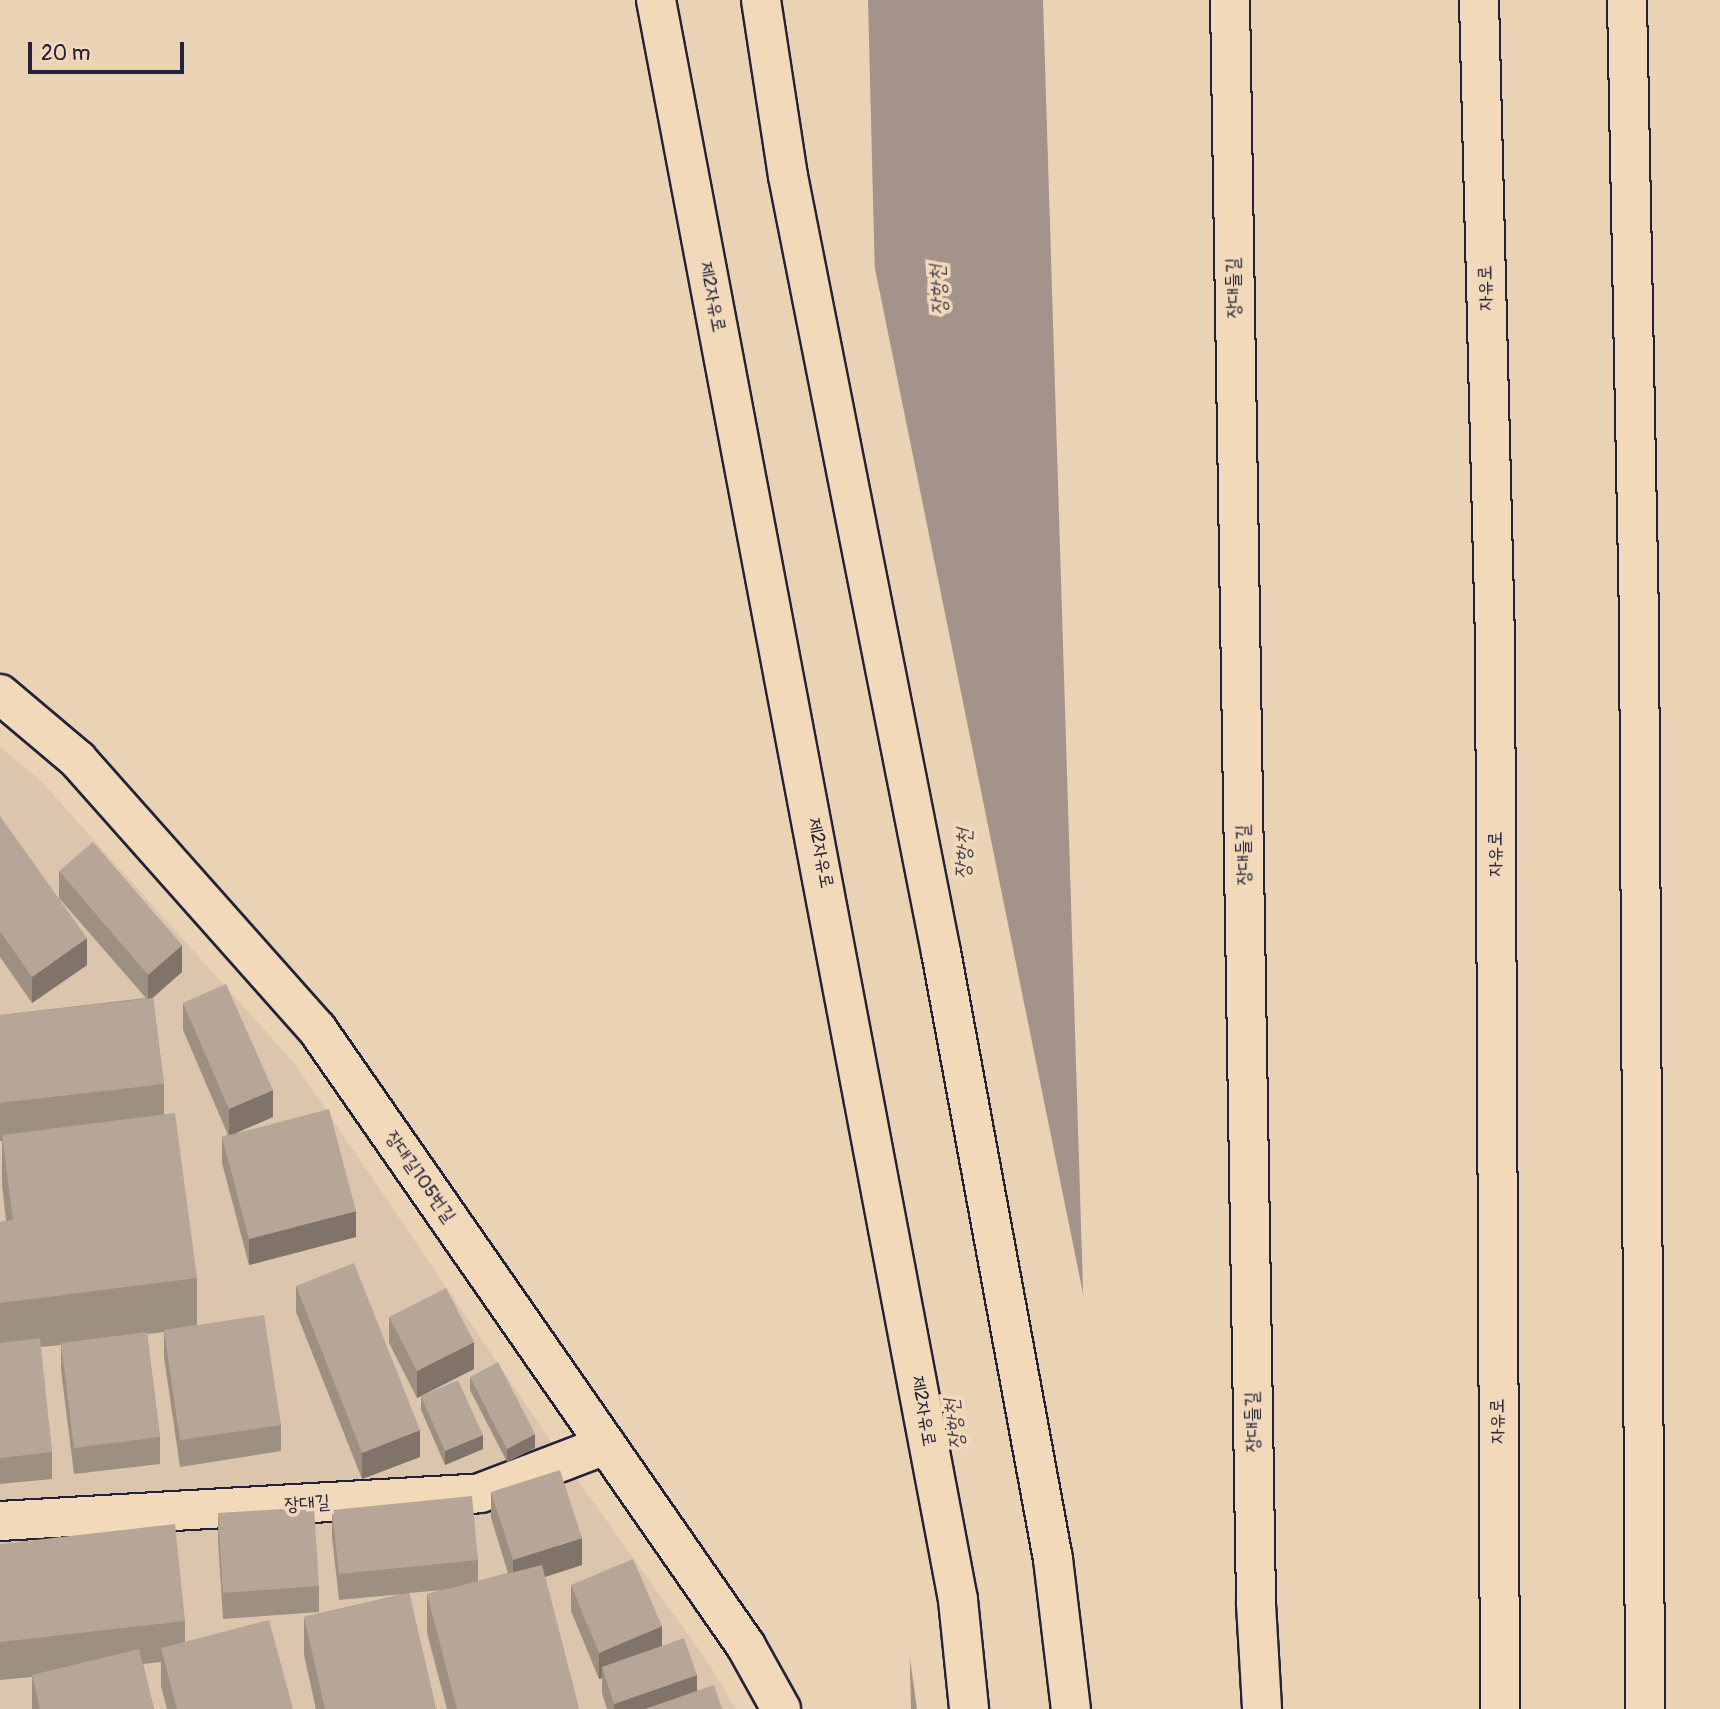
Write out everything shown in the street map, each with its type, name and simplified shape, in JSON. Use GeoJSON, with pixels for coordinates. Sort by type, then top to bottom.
{"type":"FeatureCollection","features":[{"type":"Feature","properties":{"kind":"main road","name":"제2자유로"},"geometry":{"type":"LineString","coordinates":[[656,0],[955,1586],[969,1709]]}},
{"type":"Feature","properties":{"kind":"main road"},"geometry":{"type":"LineString","coordinates":[[761,0],[788,176],[1053,1559],[1071,1709]]}},
{"type":"Feature","properties":{"kind":"main road","name":"장대들길"},"geometry":{"type":"LineString","coordinates":[[1230,0],[1255,1590],[1262,1709]]}},
{"type":"Feature","properties":{"kind":"main road","name":"자유로"},"geometry":{"type":"LineString","coordinates":[[1479,0],[1495,655],[1500,1709]]}},
{"type":"Feature","properties":{"kind":"main road"},"geometry":{"type":"LineString","coordinates":[[1627,0],[1639,618],[1645,1709]]}},
{"type":"Feature","properties":{"kind":"main road","name":"장대길105번길"},"geometry":{"type":"LineString","coordinates":[[0,694],[78,760],[317,1029],[746,1646],[781,1709]]}},
{"type":"Feature","properties":{"kind":"main road","name":"장대길"},"geometry":{"type":"LineString","coordinates":[[0,1521],[480,1493],[606,1445]]}},
{"type":"Feature","properties":{"kind":"shaded area"},"geometry":{"type":"Polygon","coordinates":[[[0,747],[42,782],[295,1064],[564,1461],[707,1661],[736,1709],[0,1709],[0,747]]]}},
{"type":"Feature","properties":{"kind":"water","name":"장항천"},"geometry":{"type":"Polygon","coordinates":[[[868,0],[1043,0],[1096,1709],[911,1709],[868,0]]]}},
{"type":"Feature","properties":{"kind":"pier"},"geometry":{"type":"Polygon","coordinates":[[[870,244],[1088,1318],[1100,1709],[917,1709],[906,1630],[870,244]]]}},
{"type":"Feature","properties":{"kind":"building"},"geometry":{"type":"Polygon","coordinates":[[[0,816],[87,938],[32,977],[0,931],[0,816]]]}},
{"type":"Feature","properties":{"kind":"building"},"geometry":{"type":"Polygon","coordinates":[[[93,842],[182,945],[148,975],[59,871],[93,842]]]}},
{"type":"Feature","properties":{"kind":"building"},"geometry":{"type":"Polygon","coordinates":[[[226,984],[273,1090],[229,1109],[183,1003],[226,984]]]}},
{"type":"Feature","properties":{"kind":"building"},"geometry":{"type":"Polygon","coordinates":[[[153,998],[164,1084],[0,1103],[0,1015],[153,998]]]}},
{"type":"Feature","properties":{"kind":"building"},"geometry":{"type":"Polygon","coordinates":[[[329,1109],[356,1211],[249,1239],[222,1137],[329,1109]]]}},
{"type":"Feature","properties":{"kind":"building"},"geometry":{"type":"Polygon","coordinates":[[[175,1113],[197,1278],[0,1303],[0,1222],[13,1220],[2,1135],[175,1113]]]}},
{"type":"Feature","properties":{"kind":"building"},"geometry":{"type":"Polygon","coordinates":[[[354,1263],[420,1430],[362,1453],[296,1286],[354,1263]]]}},
{"type":"Feature","properties":{"kind":"building"},"geometry":{"type":"Polygon","coordinates":[[[446,1288],[474,1342],[417,1371],[389,1317],[446,1288]]]}},
{"type":"Feature","properties":{"kind":"building"},"geometry":{"type":"Polygon","coordinates":[[[264,1315],[281,1425],[180,1440],[164,1330],[264,1315]]]}},
{"type":"Feature","properties":{"kind":"building"},"geometry":{"type":"Polygon","coordinates":[[[147,1332],[160,1437],[74,1448],[61,1343],[147,1332]]]}},
{"type":"Feature","properties":{"kind":"building"},"geometry":{"type":"Polygon","coordinates":[[[40,1338],[52,1452],[0,1458],[0,1343],[40,1338]]]}},
{"type":"Feature","properties":{"kind":"building"},"geometry":{"type":"Polygon","coordinates":[[[498,1362],[535,1434],[507,1449],[470,1377],[498,1362]]]}},
{"type":"Feature","properties":{"kind":"building"},"geometry":{"type":"Polygon","coordinates":[[[458,1380],[483,1435],[445,1451],[421,1396],[458,1380]]]}},
{"type":"Feature","properties":{"kind":"building"},"geometry":{"type":"Polygon","coordinates":[[[560,1470],[582,1538],[513,1560],[491,1492],[560,1470]]]}},
{"type":"Feature","properties":{"kind":"building"},"geometry":{"type":"Polygon","coordinates":[[[472,1496],[478,1560],[339,1574],[332,1510],[472,1496]]]}},
{"type":"Feature","properties":{"kind":"building"},"geometry":{"type":"Polygon","coordinates":[[[314,1507],[319,1586],[223,1593],[218,1513],[314,1507]]]}},
{"type":"Feature","properties":{"kind":"building"},"geometry":{"type":"Polygon","coordinates":[[[175,1524],[185,1621],[0,1642],[0,1544],[175,1524]]]}},
{"type":"Feature","properties":{"kind":"building"},"geometry":{"type":"Polygon","coordinates":[[[633,1559],[662,1626],[599,1653],[571,1585],[633,1559]]]}},
{"type":"Feature","properties":{"kind":"building"},"geometry":{"type":"Polygon","coordinates":[[[542,1565],[579,1709],[457,1709],[427,1594],[542,1565]]]}},
{"type":"Feature","properties":{"kind":"building"},"geometry":{"type":"Polygon","coordinates":[[[409,1593],[436,1709],[325,1709],[304,1617],[409,1593]]]}},
{"type":"Feature","properties":{"kind":"building"},"geometry":{"type":"Polygon","coordinates":[[[269,1620],[293,1709],[177,1709],[161,1648],[269,1620]]]}},
{"type":"Feature","properties":{"kind":"building"},"geometry":{"type":"Polygon","coordinates":[[[684,1638],[697,1675],[614,1704],[602,1667],[684,1638]]]}},
{"type":"Feature","properties":{"kind":"building"},"geometry":{"type":"Polygon","coordinates":[[[139,1649],[154,1709],[40,1709],[32,1675],[139,1649]]]}},
{"type":"Feature","properties":{"kind":"building"},"geometry":{"type":"Polygon","coordinates":[[[714,1685],[722,1709],[645,1709],[714,1685]]]}}]}
